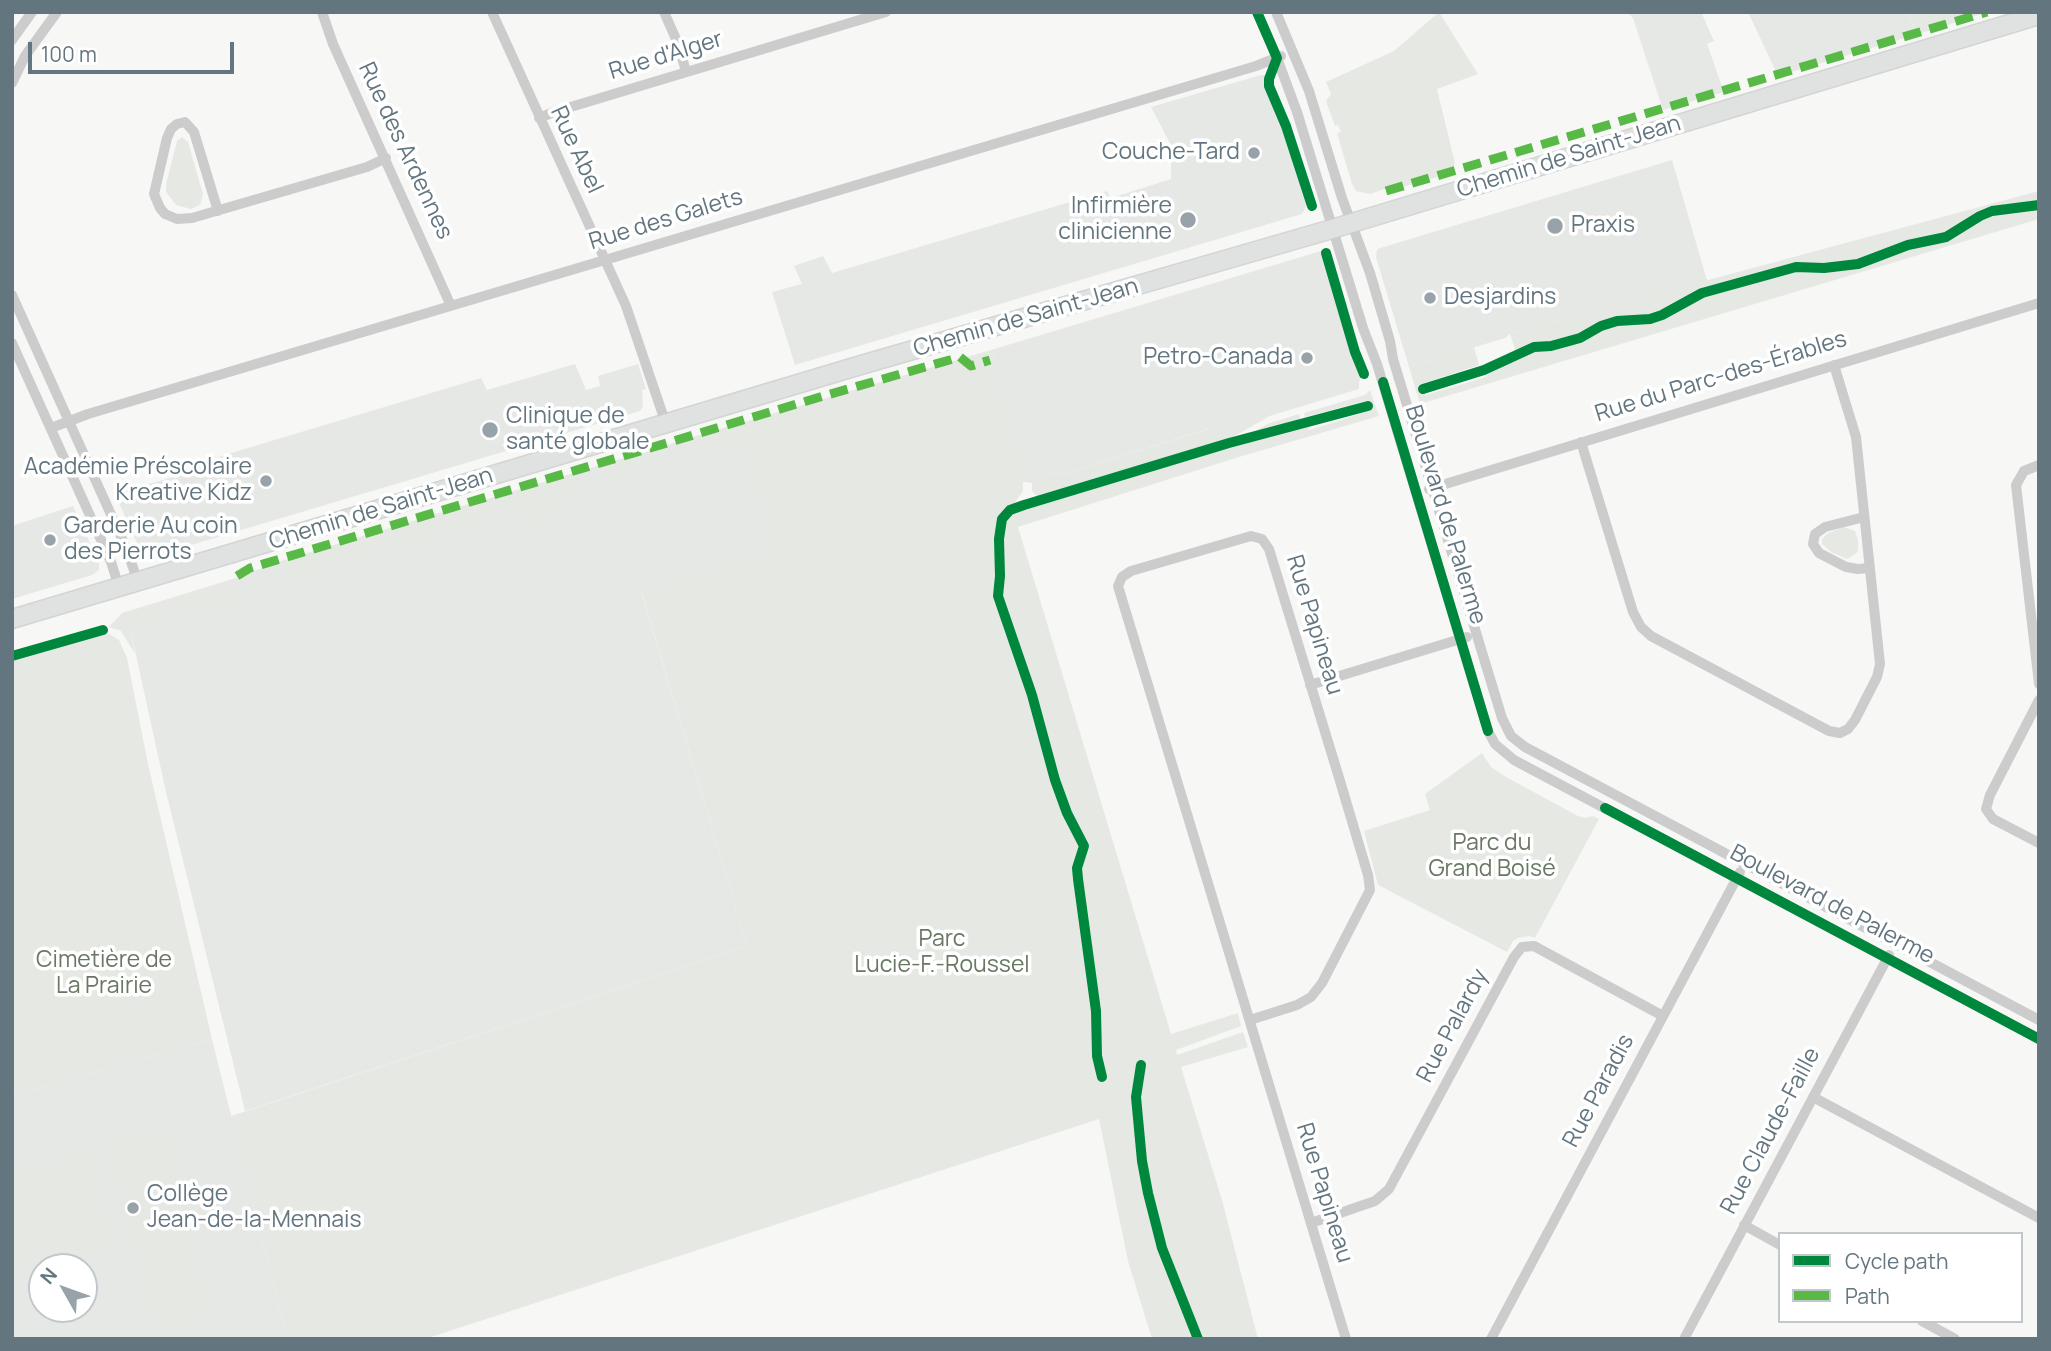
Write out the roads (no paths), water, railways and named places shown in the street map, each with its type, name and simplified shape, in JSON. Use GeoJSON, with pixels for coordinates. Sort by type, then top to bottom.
{"type":"FeatureCollection","features":[{"type":"Feature","properties":{"kind":"main road","name":"Chemin de Saint-Jean"},"geometry":{"type":"LineString","coordinates":[[12,619],[1332,229],[2039,15]]}},
{"type":"Feature","properties":{"kind":"street"},"geometry":{"type":"LineString","coordinates":[[12,40],[32,12]]}},
{"type":"Feature","properties":{"kind":"street"},"geometry":{"type":"LineString","coordinates":[[12,83],[25,56],[55,16],[42,12]]}},
{"type":"Feature","properties":{"kind":"street","name":"Rue des Ardennes"},"geometry":{"type":"LineString","coordinates":[[322,12],[333,44],[451,306]]}},
{"type":"Feature","properties":{"kind":"street","name":"Rue Abel"},"geometry":{"type":"LineString","coordinates":[[492,12],[636,332],[666,424]]}},
{"type":"Feature","properties":{"kind":"street"},"geometry":{"type":"LineString","coordinates":[[664,12],[679,46],[686,72]]}},
{"type":"Feature","properties":{"kind":"street","name":"Rue d'Alger"},"geometry":{"type":"LineString","coordinates":[[539,118],[886,12]]}},
{"type":"Feature","properties":{"kind":"street","name":"Boulevard de Palerme"},"geometry":{"type":"LineString","coordinates":[[1257,12],[1300,121],[1488,731],[1495,744],[1507,755],[2039,1039]]}},
{"type":"Feature","properties":{"kind":"street","name":"Boulevard de Palerme"},"geometry":{"type":"LineString","coordinates":[[1276,12],[1317,113],[1373,284],[1393,359],[1505,729],[1516,742],[2039,1020]]}},
{"type":"Feature","properties":{"kind":"street","name":"Rue des Galets"},"geometry":{"type":"LineString","coordinates":[[51,428],[69,420],[1293,51]]}},
{"type":"Feature","properties":{"kind":"street"},"geometry":{"type":"LineString","coordinates":[[218,211],[194,132],[185,122],[177,124],[167,138],[155,186],[156,201],[165,214],[177,219],[218,211],[367,167],[386,158]]}},
{"type":"Feature","properties":{"kind":"street"},"geometry":{"type":"LineString","coordinates":[[12,295],[127,550],[138,582]]}},
{"type":"Feature","properties":{"kind":"street","name":"Rue du Parc-des-Érables"},"geometry":{"type":"LineString","coordinates":[[1416,493],[2039,303]]}},
{"type":"Feature","properties":{"kind":"street"},"geometry":{"type":"LineString","coordinates":[[12,343],[111,562],[119,587]]}},
{"type":"Feature","properties":{"kind":"street"},"geometry":{"type":"LineString","coordinates":[[1581,442],[1633,612],[1641,627],[1651,636],[1838,733],[1844,732],[1852,725],[1880,669],[1856,438],[1834,365]]}},
{"type":"Feature","properties":{"kind":"street"},"geometry":{"type":"LineString","coordinates":[[2039,465],[2024,471],[2016,485],[2039,684]]}},
{"type":"Feature","properties":{"kind":"street"},"geometry":{"type":"LineString","coordinates":[[1864,517],[1825,527],[1815,534],[1813,544],[1819,552],[1846,567],[1870,568]]}},
{"type":"Feature","properties":{"kind":"street","name":"Rue Papineau"},"geometry":{"type":"LineString","coordinates":[[1250,1020],[1297,1005],[1311,997],[1322,983],[1370,890],[1368,875],[1269,550],[1262,539],[1246,536],[1131,572],[1119,581],[1118,592],[1346,1339]]}},
{"type":"Feature","properties":{"kind":"street"},"geometry":{"type":"LineString","coordinates":[[1310,685],[1476,634]]}},
{"type":"Feature","properties":{"kind":"street"},"geometry":{"type":"LineString","coordinates":[[2039,700],[1990,795],[1986,809],[1993,819],[2039,843]]}},
{"type":"Feature","properties":{"kind":"street","name":"Rue Paradis"},"geometry":{"type":"LineString","coordinates":[[1491,1339],[1744,863]]}},
{"type":"Feature","properties":{"kind":"street","name":"Rue Claude-Faille"},"geometry":{"type":"LineString","coordinates":[[1684,1339],[1895,943]]}},
{"type":"Feature","properties":{"kind":"street","name":"Rue Palardy"},"geometry":{"type":"LineString","coordinates":[[1311,1223],[1375,1201],[1389,1189],[1514,957],[1522,947],[1534,946],[1663,1016]]}},
{"type":"Feature","properties":{"kind":"street"},"geometry":{"type":"LineString","coordinates":[[1813,1097],[2039,1218]]}},
{"type":"Feature","properties":{"kind":"street"},"geometry":{"type":"LineString","coordinates":[[1745,1225],[1778,1244]]}},
{"type":"Feature","properties":{"kind":"street"},"geometry":{"type":"LineString","coordinates":[[1926,1323],[1955,1339]]}},
{"type":"Feature","properties":{"kind":"place","name":"Couche-Tard"},"geometry":{"type":"Point","coordinates":[1254,153]}},
{"type":"Feature","properties":{"kind":"place","name":"Infirmière clinicienne"},"geometry":{"type":"Point","coordinates":[1188,220]}},
{"type":"Feature","properties":{"kind":"place","name":"Praxis"},"geometry":{"type":"Point","coordinates":[1555,226]}},
{"type":"Feature","properties":{"kind":"place","name":"Desjardins"},"geometry":{"type":"Point","coordinates":[1430,298]}},
{"type":"Feature","properties":{"kind":"place","name":"Petro-Canada"},"geometry":{"type":"Point","coordinates":[1307,358]}},
{"type":"Feature","properties":{"kind":"place","name":"Clinique de santé globale"},"geometry":{"type":"Point","coordinates":[490,430]}},
{"type":"Feature","properties":{"kind":"place","name":"Académie Préscolaire Kreative Kidz"},"geometry":{"type":"Point","coordinates":[266,481]}},
{"type":"Feature","properties":{"kind":"place","name":"Garderie Au coin des Pierrots"},"geometry":{"type":"Point","coordinates":[50,540]}},
{"type":"Feature","properties":{"kind":"place","name":"Collège Jean-de-la-Mennais"},"geometry":{"type":"Point","coordinates":[133,1208]}},
{"type":"Feature","properties":{"kind":"park label","name":"Parc du Grand Boisé"},"geometry":{"type":"Point","coordinates":[1492,857]}},
{"type":"Feature","properties":{"kind":"park label","name":"Parc Lucie-F.-Roussel"},"geometry":{"type":"Point","coordinates":[942,953]}},
{"type":"Feature","properties":{"kind":"park label","name":"Cimetière de La Prairie"},"geometry":{"type":"Point","coordinates":[104,974]}}]}
